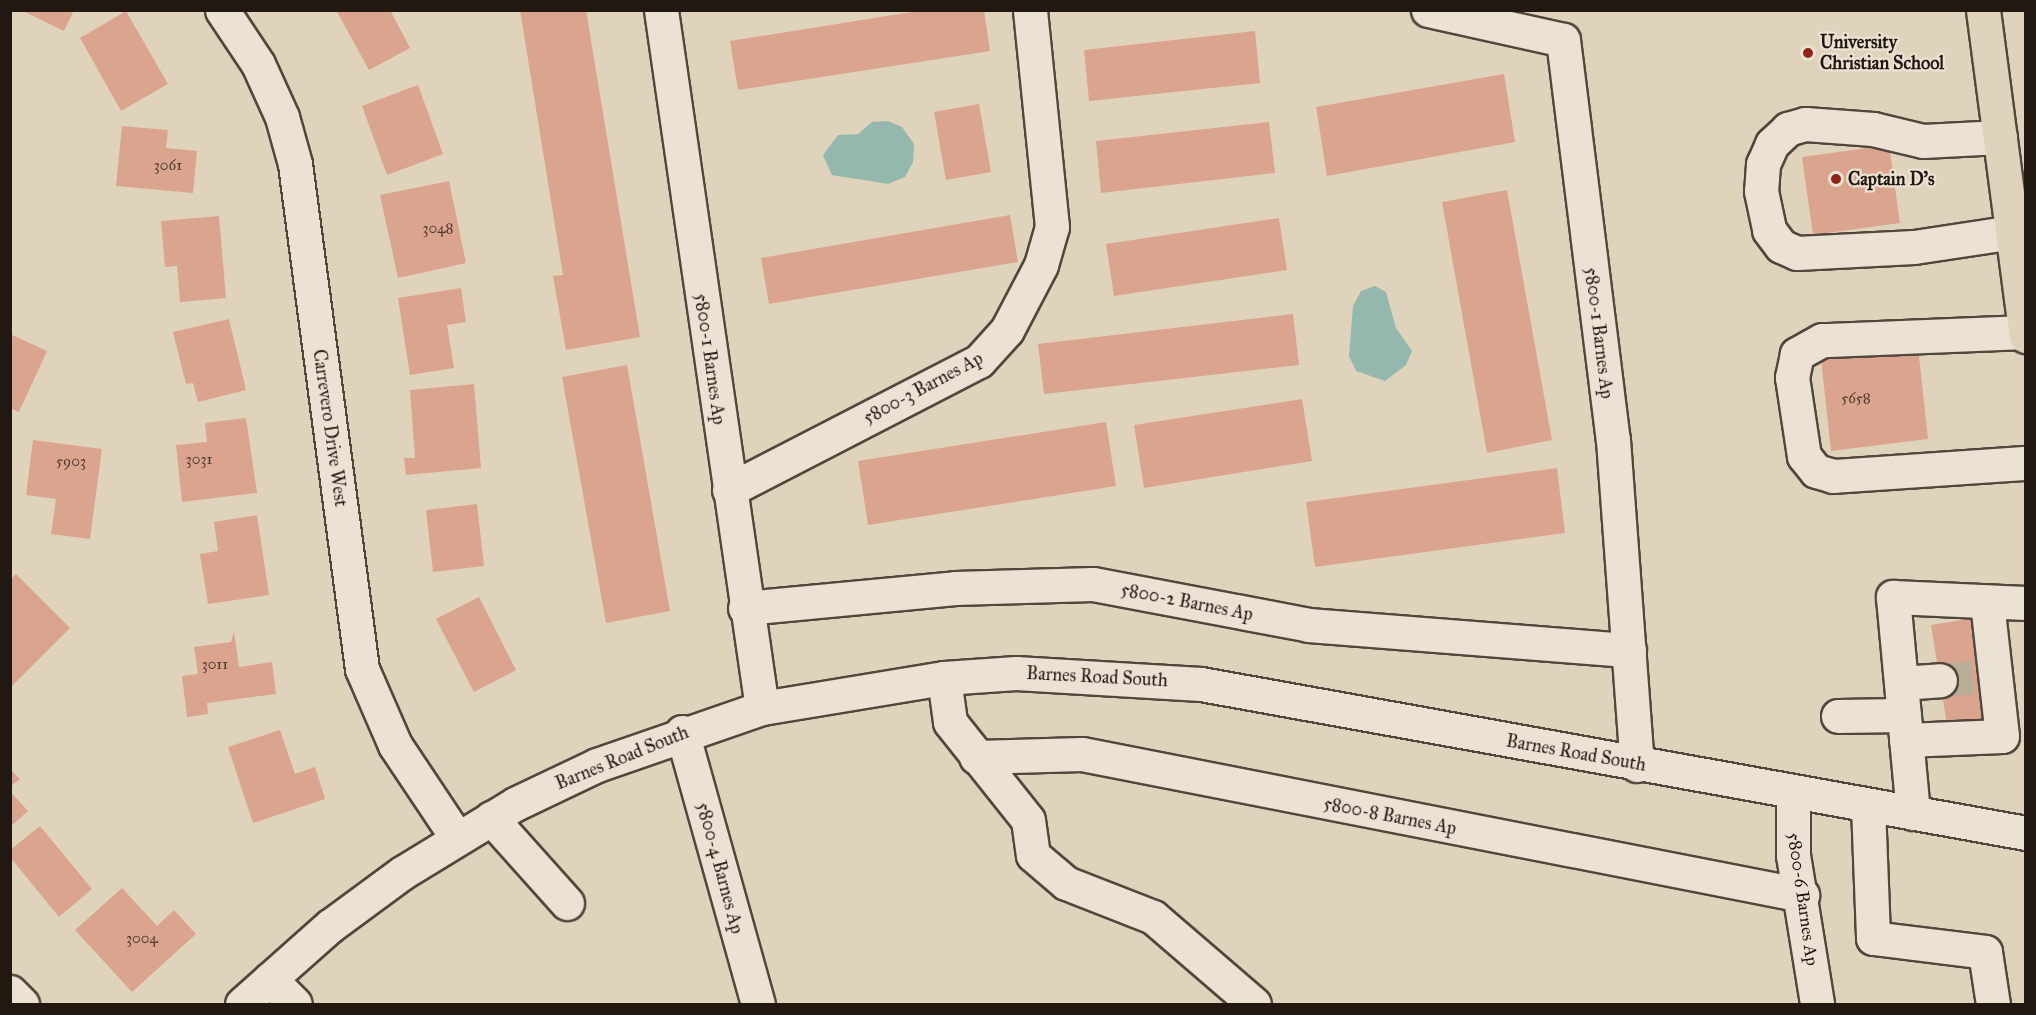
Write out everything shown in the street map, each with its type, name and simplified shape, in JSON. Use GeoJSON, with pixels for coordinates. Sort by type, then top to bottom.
{"type":"FeatureCollection","features":[{"type":"Feature","properties":{"kind":"main road"},"geometry":{"type":"LineString","coordinates":[[1983,10],[2000,137],[2019,230],[2025,334]]}},
{"type":"Feature","properties":{"kind":"street","name":"Carrevero Drive West"},"geometry":{"type":"LineString","coordinates":[[222,10],[258,64],[282,117],[295,164],[362,669],[395,745],[457,838]]}},
{"type":"Feature","properties":{"kind":"street","name":"5800-1 Barnes Ap"},"geometry":{"type":"LineString","coordinates":[[661,10],[745,608],[762,708]]}},
{"type":"Feature","properties":{"kind":"street","name":"5800-3 Barnes Ap"},"geometry":{"type":"LineString","coordinates":[[729,490],[979,361],[1007,330],[1041,265],[1052,227],[1030,10]]}},
{"type":"Feature","properties":{"kind":"street","name":"5800-1 Barnes Ap"},"geometry":{"type":"LineString","coordinates":[[1428,10],[1563,40],[1613,440],[1637,765]]}},
{"type":"Feature","properties":{"kind":"street"},"geometry":{"type":"LineString","coordinates":[[2000,137],[1923,141],[1873,129],[1805,124],[1788,129],[1772,144],[1761,191],[1769,230],[1781,246],[1797,254],[1914,247],[2019,230]]}},
{"type":"Feature","properties":{"kind":"street"},"geometry":{"type":"LineString","coordinates":[[2025,334],[1822,340],[1797,354],[1792,377],[1804,456],[1816,471],[1833,476],[2025,463]]}},
{"type":"Feature","properties":{"kind":"street","name":"5800-2 Barnes Ap"},"geometry":{"type":"LineString","coordinates":[[745,608],[955,588],[1093,584],[1309,625],[1629,650]]}},
{"type":"Feature","properties":{"kind":"street"},"geometry":{"type":"LineString","coordinates":[[1912,813],[1893,597],[2025,603]]}},
{"type":"Feature","properties":{"kind":"street"},"geometry":{"type":"LineString","coordinates":[[1838,716],[1905,728],[2002,736],[2012,707],[1990,676],[1987,602]]}},
{"type":"Feature","properties":{"kind":"street","name":"Barnes Road South"},"geometry":{"type":"LineString","coordinates":[[242,1005],[330,926],[457,838],[491,818],[597,765],[682,732],[762,708],[944,678],[1016,673],[1201,684],[1637,765],[2025,833]]}},
{"type":"Feature","properties":{"kind":"street"},"geometry":{"type":"LineString","coordinates":[[944,678],[951,722],[976,757],[1028,820],[1033,855],[1066,884],[1153,917],[1254,1005]]}},
{"type":"Feature","properties":{"kind":"street"},"geometry":{"type":"LineString","coordinates":[[1901,683],[1940,680]]}},
{"type":"Feature","properties":{"kind":"street","name":"5800-4 Barnes Ap"},"geometry":{"type":"LineString","coordinates":[[682,732],[758,1005]]}},
{"type":"Feature","properties":{"kind":"street","name":"5800-8 Barnes Ap"},"geometry":{"type":"LineString","coordinates":[[976,757],[1082,754],[1802,896]]}},
{"type":"Feature","properties":{"kind":"street","name":"5800-6 Barnes Ap"},"geometry":{"type":"LineString","coordinates":[[1792,793],[1794,855],[1817,1005]]}},
{"type":"Feature","properties":{"kind":"street"},"geometry":{"type":"LineString","coordinates":[[1868,806],[1873,938],[1985,952],[1993,1005]]}},
{"type":"Feature","properties":{"kind":"street"},"geometry":{"type":"LineString","coordinates":[[491,818],[567,903]]}},
{"type":"Feature","properties":{"kind":"street"},"geometry":{"type":"LineString","coordinates":[[270,979],[295,1005]]}},
{"type":"Feature","properties":{"kind":"street"},"geometry":{"type":"LineString","coordinates":[[10,992],[22,1005]]}},
{"type":"Feature","properties":{"kind":"water"},"geometry":{"type":"Polygon","coordinates":[[[888,121],[902,127],[914,144],[913,162],[905,177],[888,184],[832,175],[823,155],[838,135],[858,134],[872,122],[888,121]]]}},
{"type":"Feature","properties":{"kind":"water"},"geometry":{"type":"Polygon","coordinates":[[[1375,286],[1386,292],[1396,328],[1412,351],[1406,365],[1385,381],[1356,371],[1349,356],[1353,306],[1361,291],[1375,286]]]}},
{"type":"Feature","properties":{"kind":"building"},"geometry":{"type":"Polygon","coordinates":[[[21,10],[74,10],[64,31],[21,10]]]}},
{"type":"Feature","properties":{"kind":"building"},"geometry":{"type":"Polygon","coordinates":[[[336,10],[390,10],[410,48],[369,70],[336,10]]]}},
{"type":"Feature","properties":{"kind":"building"},"geometry":{"type":"Polygon","coordinates":[[[520,10],[586,10],[640,337],[566,350],[553,276],[563,275],[520,10]]]}},
{"type":"Feature","properties":{"kind":"building"},"geometry":{"type":"Polygon","coordinates":[[[924,10],[984,10],[990,51],[738,90],[730,41],[924,10]]]}},
{"type":"Feature","properties":{"kind":"building"},"geometry":{"type":"Polygon","coordinates":[[[126,11],[168,84],[121,111],[80,38],[126,11]]]}},
{"type":"Feature","properties":{"kind":"building"},"geometry":{"type":"Polygon","coordinates":[[[1255,31],[1260,83],[1089,101],[1084,50],[1255,31]]]}},
{"type":"Feature","properties":{"kind":"building"},"geometry":{"type":"Polygon","coordinates":[[[1504,74],[1515,142],[1327,176],[1316,107],[1504,74]]]}},
{"type":"Feature","properties":{"kind":"building"},"geometry":{"type":"Polygon","coordinates":[[[418,85],[443,154],[387,175],[362,106],[418,85]]]}},
{"type":"Feature","properties":{"kind":"building"},"geometry":{"type":"Polygon","coordinates":[[[979,104],[991,172],[946,180],[934,112],[979,104]]]}},
{"type":"Feature","properties":{"kind":"building"},"geometry":{"type":"Polygon","coordinates":[[[1269,122],[1275,173],[1101,193],[1096,141],[1269,122]]]}},
{"type":"Feature","properties":{"kind":"building"},"geometry":{"type":"Polygon","coordinates":[[[122,126],[168,130],[166,148],[197,151],[193,193],[116,186],[122,126]]]}},
{"type":"Feature","properties":{"kind":"building"},"geometry":{"type":"Polygon","coordinates":[[[1889,145],[1900,223],[1813,235],[1802,157],[1889,145]]]}},
{"type":"Feature","properties":{"kind":"building"},"geometry":{"type":"Polygon","coordinates":[[[449,181],[466,263],[398,278],[380,195],[449,181]]]}},
{"type":"Feature","properties":{"kind":"building"},"geometry":{"type":"Polygon","coordinates":[[[1507,190],[1552,440],[1487,453],[1442,202],[1507,190]]]}},
{"type":"Feature","properties":{"kind":"building"},"geometry":{"type":"Polygon","coordinates":[[[1010,215],[1018,262],[769,304],[761,258],[1010,215]]]}},
{"type":"Feature","properties":{"kind":"building"},"geometry":{"type":"Polygon","coordinates":[[[219,216],[226,298],[180,302],[177,266],[165,267],[161,221],[219,216]]]}},
{"type":"Feature","properties":{"kind":"building"},"geometry":{"type":"Polygon","coordinates":[[[1279,218],[1287,270],[1114,296],[1106,244],[1279,218]]]}},
{"type":"Feature","properties":{"kind":"building"},"geometry":{"type":"Polygon","coordinates":[[[461,288],[466,322],[447,325],[454,368],[410,375],[398,298],[461,288]]]}},
{"type":"Feature","properties":{"kind":"building"},"geometry":{"type":"Polygon","coordinates":[[[1293,314],[1299,365],[1044,394],[1038,344],[1293,314]]]}},
{"type":"Feature","properties":{"kind":"building"},"geometry":{"type":"Polygon","coordinates":[[[229,319],[246,390],[198,402],[193,383],[186,384],[173,332],[229,319]]]}},
{"type":"Feature","properties":{"kind":"building"},"geometry":{"type":"Polygon","coordinates":[[[10,334],[47,351],[19,412],[10,408],[10,334]]]}},
{"type":"Feature","properties":{"kind":"building"},"geometry":{"type":"Polygon","coordinates":[[[1918,347],[1928,439],[1831,451],[1821,359],[1918,347]]]}},
{"type":"Feature","properties":{"kind":"building"},"geometry":{"type":"Polygon","coordinates":[[[627,365],[670,611],[606,623],[562,377],[627,365]]]}},
{"type":"Feature","properties":{"kind":"building"},"geometry":{"type":"Polygon","coordinates":[[[474,384],[481,468],[406,475],[404,458],[415,458],[410,390],[474,384]]]}},
{"type":"Feature","properties":{"kind":"building"},"geometry":{"type":"Polygon","coordinates":[[[1302,399],[1312,461],[1144,488],[1134,425],[1302,399]]]}},
{"type":"Feature","properties":{"kind":"building"},"geometry":{"type":"Polygon","coordinates":[[[246,418],[257,493],[182,502],[176,445],[207,442],[205,423],[246,418]]]}},
{"type":"Feature","properties":{"kind":"building"},"geometry":{"type":"Polygon","coordinates":[[[1106,422],[1116,486],[868,525],[858,461],[1106,422]]]}},
{"type":"Feature","properties":{"kind":"building"},"geometry":{"type":"Polygon","coordinates":[[[33,440],[102,449],[90,539],[51,534],[56,499],[26,495],[33,440]]]}},
{"type":"Feature","properties":{"kind":"building"},"geometry":{"type":"Polygon","coordinates":[[[1557,468],[1565,533],[1315,567],[1306,502],[1557,468]]]}},
{"type":"Feature","properties":{"kind":"building"},"geometry":{"type":"Polygon","coordinates":[[[477,504],[484,566],[433,572],[426,510],[477,504]]]}},
{"type":"Feature","properties":{"kind":"building"},"geometry":{"type":"Polygon","coordinates":[[[257,515],[269,595],[208,604],[200,554],[218,551],[214,522],[257,515]]]}},
{"type":"Feature","properties":{"kind":"building"},"geometry":{"type":"Polygon","coordinates":[[[16,574],[70,628],[10,688],[10,580],[16,574]]]}},
{"type":"Feature","properties":{"kind":"building"},"geometry":{"type":"Polygon","coordinates":[[[479,597],[516,670],[474,692],[436,619],[479,597]]]}},
{"type":"Feature","properties":{"kind":"building"},"geometry":{"type":"Polygon","coordinates":[[[1974,618],[1992,723],[1948,731],[1931,625],[1974,618]]]}},
{"type":"Feature","properties":{"kind":"building"},"geometry":{"type":"Polygon","coordinates":[[[234,631],[239,667],[272,662],[276,694],[207,703],[208,714],[187,717],[182,676],[198,674],[194,647],[231,642],[234,631]]]}},
{"type":"Feature","properties":{"kind":"building"},"geometry":{"type":"Polygon","coordinates":[[[280,730],[295,774],[315,767],[325,799],[253,823],[228,747],[280,730]]]}},
{"type":"Feature","properties":{"kind":"building"},"geometry":{"type":"Polygon","coordinates":[[[10,769],[20,779],[10,787],[10,769]]]}},
{"type":"Feature","properties":{"kind":"building"},"geometry":{"type":"Polygon","coordinates":[[[10,791],[28,811],[10,827],[10,791]]]}},
{"type":"Feature","properties":{"kind":"building"},"geometry":{"type":"Polygon","coordinates":[[[40,826],[92,889],[59,917],[10,857],[10,850],[40,826]]]}},
{"type":"Feature","properties":{"kind":"building"},"geometry":{"type":"Polygon","coordinates":[[[122,888],[157,926],[174,910],[196,934],[132,992],[75,930],[122,888]]]}},
{"type":"Feature","properties":{"kind":"tunnel"},"geometry":{"type":"LineString","coordinates":[[1940,680],[1984,676]]}},
{"type":"Feature","properties":{"kind":"place","name":"University Christian School"},"geometry":{"type":"Point","coordinates":[1808,53]}},
{"type":"Feature","properties":{"kind":"place","name":"Captain D's"},"geometry":{"type":"Point","coordinates":[1836,179]}}]}
